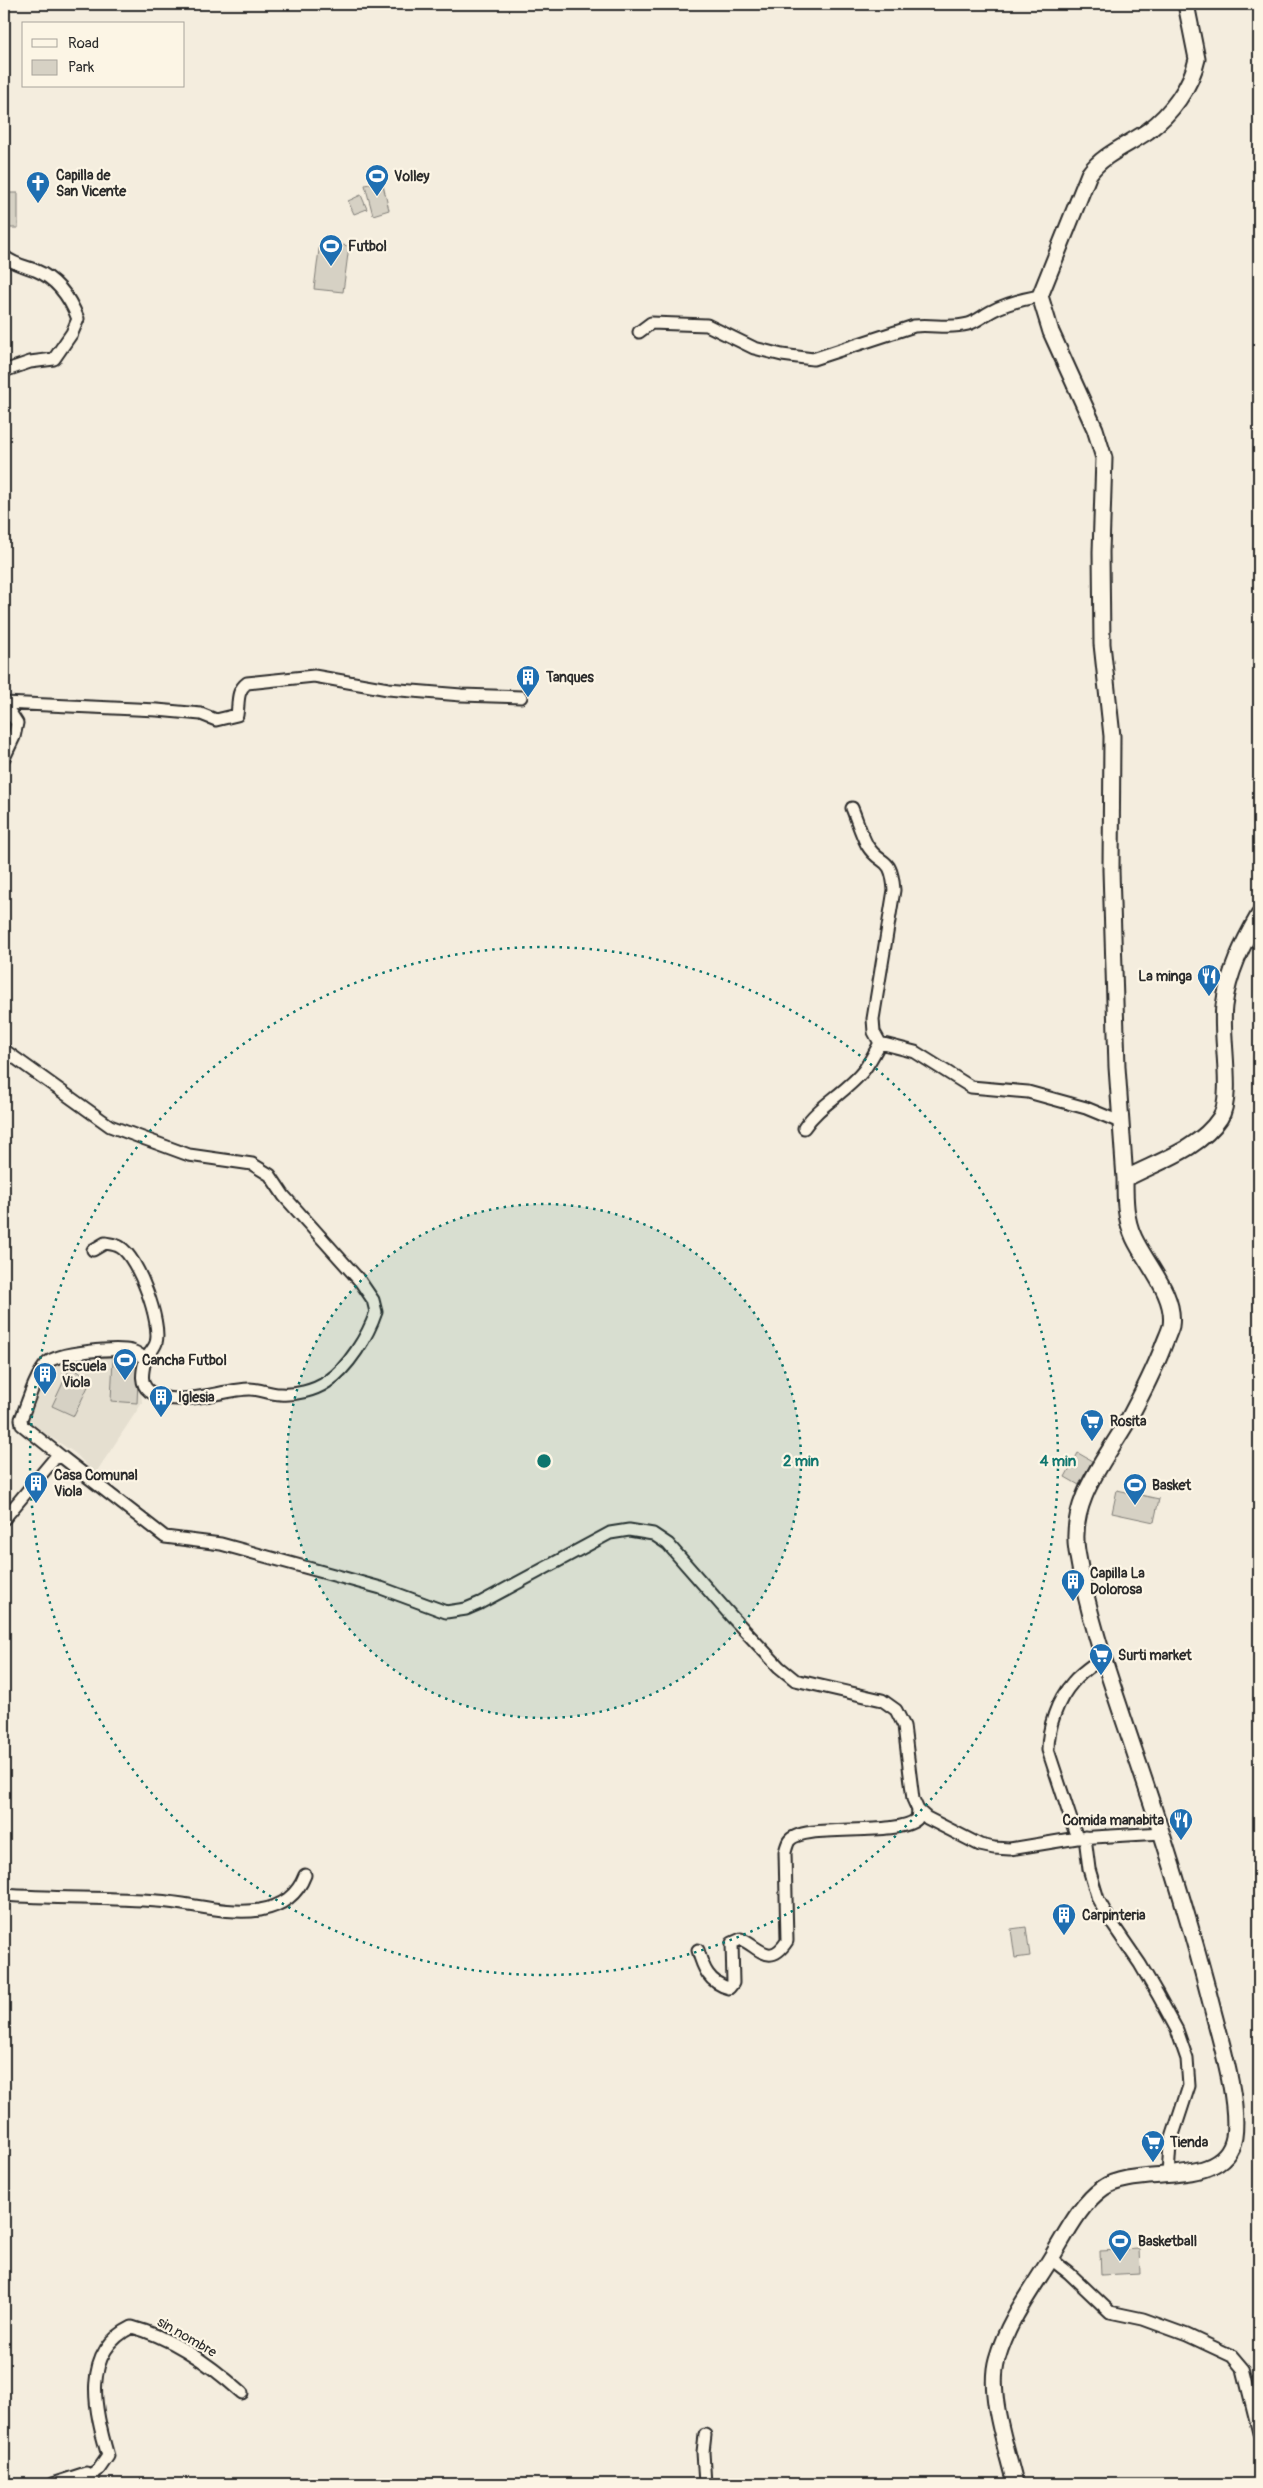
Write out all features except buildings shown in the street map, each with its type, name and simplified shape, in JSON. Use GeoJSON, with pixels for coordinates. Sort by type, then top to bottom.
{"type":"FeatureCollection","features":[{"type":"Feature","properties":{"kind":"street"},"geometry":{"type":"LineString","coordinates":[[1015,2484],[995,2391],[996,2361],[1016,2313],[1090,2200],[1105,2186],[1123,2179],[1194,2171],[1216,2163],[1224,2157],[1234,2136],[1233,2105],[1225,2057],[1200,1961],[1162,1833],[1103,1656],[1077,1550],[1076,1521],[1081,1502],[1093,1476],[1127,1422],[1157,1362],[1170,1326],[1171,1315],[1167,1298],[1132,1235],[1125,1206],[1111,870],[1112,736],[1102,634],[1101,552],[1104,458],[1095,429],[1051,332],[1040,296],[1089,174],[1096,164],[1148,131],[1165,116],[1180,97],[1196,67],[1197,59],[1186,4]]}},
{"type":"Feature","properties":{"kind":"street"},"geometry":{"type":"LineString","coordinates":[[4,256],[11,262],[37,271],[58,285],[72,304],[78,319],[72,333],[54,359],[23,363],[4,371]]}},
{"type":"Feature","properties":{"kind":"street"},"geometry":{"type":"LineString","coordinates":[[639,332],[651,324],[707,325],[754,348],[782,355],[812,359],[914,326],[929,324],[949,327],[970,324],[992,310],[1022,299],[1040,296]]}},
{"type":"Feature","properties":{"kind":"street"},"geometry":{"type":"LineString","coordinates":[[4,703],[157,710],[201,714],[216,720],[237,715],[238,693],[241,687],[247,683],[314,676],[388,689],[461,695],[521,697]]}},
{"type":"Feature","properties":{"kind":"street"},"geometry":{"type":"LineString","coordinates":[[4,703],[17,723],[14,737],[4,758]]}},
{"type":"Feature","properties":{"kind":"street"},"geometry":{"type":"LineString","coordinates":[[852,808],[868,846],[888,862],[893,873],[894,890],[873,1019],[874,1032],[880,1043],[915,1052],[971,1087],[1028,1092],[1086,1108],[1120,1122]]}},
{"type":"Feature","properties":{"kind":"street"},"geometry":{"type":"LineString","coordinates":[[1125,1179],[1180,1151],[1204,1136],[1220,1119],[1227,1095],[1223,1049],[1224,1007],[1227,986],[1233,968],[1258,919]]}},
{"type":"Feature","properties":{"kind":"street"},"geometry":{"type":"LineString","coordinates":[[804,1128],[812,1117],[864,1070],[880,1043]]}},
{"type":"Feature","properties":{"kind":"street"},"geometry":{"type":"LineString","coordinates":[[4,1050],[110,1126],[189,1155],[252,1164],[270,1175],[284,1196],[360,1280],[372,1300],[376,1312],[354,1355],[346,1365],[326,1383],[302,1393],[280,1394],[250,1389],[182,1399],[161,1396],[150,1393],[142,1380],[145,1360],[156,1343],[156,1330],[152,1308],[139,1270],[122,1247],[105,1243],[93,1250]]}},
{"type":"Feature","properties":{"kind":"street"},"geometry":{"type":"LineString","coordinates":[[145,1360],[140,1354],[130,1350],[70,1352],[47,1363],[21,1419],[22,1425],[165,1537],[221,1544],[381,1588],[446,1612],[466,1609],[480,1603],[610,1533],[629,1530],[653,1534],[668,1544],[732,1617],[779,1667],[795,1680],[882,1700],[896,1710],[904,1726],[909,1756],[910,1787],[918,1810],[917,1819],[908,1824],[864,1830],[825,1830],[795,1836],[789,1840],[785,1852],[787,1941],[780,1952],[771,1955],[754,1948],[741,1939],[736,1939],[732,1943],[733,1982],[729,1988],[712,1980],[704,1968],[698,1950]]}},
{"type":"Feature","properties":{"kind":"street"},"geometry":{"type":"LineString","coordinates":[[4,1519],[41,1471],[55,1458],[62,1457]]}},
{"type":"Feature","properties":{"kind":"street"},"geometry":{"type":"LineString","coordinates":[[1103,1656],[1072,1682],[1052,1719],[1048,1737],[1048,1750],[1081,1838],[1098,1899],[1158,1995],[1177,2030],[1187,2058],[1188,2086],[1170,2144],[1168,2175]]}},
{"type":"Feature","properties":{"kind":"street"},"geometry":{"type":"LineString","coordinates":[[918,1810],[927,1818],[955,1833],[994,1848],[1010,1849],[1081,1838],[1162,1833]]}},
{"type":"Feature","properties":{"kind":"street"},"geometry":{"type":"LineString","coordinates":[[4,1895],[53,1899],[157,1901],[232,1911],[260,1910],[291,1897],[300,1888],[305,1875]]}},
{"type":"Feature","properties":{"kind":"street"},"geometry":{"type":"LineString","coordinates":[[1050,2259],[1069,2273],[1110,2312],[1152,2322],[1187,2335],[1232,2356],[1244,2369],[1259,2433]]}},
{"type":"Feature","properties":{"kind":"street","name":"sin nombre"},"geometry":{"type":"LineString","coordinates":[[91,2480],[108,2456],[96,2417],[95,2380],[106,2348],[118,2333],[132,2327],[154,2333],[225,2378],[242,2393]]}},
{"type":"Feature","properties":{"kind":"street"},"geometry":{"type":"LineString","coordinates":[[705,2435],[703,2452],[705,2484]]}},
{"type":"Feature","properties":{"kind":"street"},"geometry":{"type":"LineString","coordinates":[[52,2484],[76,2475],[91,2480]]}},
{"type":"Feature","properties":{"kind":"shaded area"},"geometry":{"type":"Polygon","coordinates":[[[67,1356],[139,1356],[142,1403],[95,1474],[75,1453],[23,1419],[50,1363],[67,1356]]]}},
{"type":"Feature","properties":{"kind":"green space","name":"Volley"},"geometry":{"type":"Polygon","coordinates":[[[382,181],[389,210],[373,215],[365,185],[382,181]]]}},
{"type":"Feature","properties":{"kind":"green space"},"geometry":{"type":"Polygon","coordinates":[[[4,193],[18,193],[18,228],[4,228],[4,193]]]}},
{"type":"Feature","properties":{"kind":"green space"},"geometry":{"type":"Polygon","coordinates":[[[361,195],[367,209],[354,214],[348,201],[361,195]]]}},
{"type":"Feature","properties":{"kind":"green space","name":"Futbol"},"geometry":{"type":"Polygon","coordinates":[[[320,242],[349,246],[343,292],[314,289],[320,242]]]}},
{"type":"Feature","properties":{"kind":"green space","name":"Cancha Futbol"},"geometry":{"type":"Polygon","coordinates":[[[113,1358],[139,1360],[137,1403],[111,1401],[113,1358]]]}},
{"type":"Feature","properties":{"kind":"green space"},"geometry":{"type":"Polygon","coordinates":[[[70,1368],[92,1378],[74,1416],[52,1406],[70,1368]]]}},
{"type":"Feature","properties":{"kind":"green space"},"geometry":{"type":"Polygon","coordinates":[[[1078,1453],[1092,1461],[1079,1485],[1065,1477],[1078,1453]]]}},
{"type":"Feature","properties":{"kind":"green space","name":"Basket"},"geometry":{"type":"Polygon","coordinates":[[[1117,1490],[1159,1499],[1154,1522],[1112,1513],[1117,1490]]]}},
{"type":"Feature","properties":{"kind":"green space"},"geometry":{"type":"Polygon","coordinates":[[[1026,1927],[1030,1956],[1015,1958],[1011,1929],[1026,1927]]]}},
{"type":"Feature","properties":{"kind":"green space","name":"Basketball"},"geometry":{"type":"Polygon","coordinates":[[[1139,2249],[1140,2273],[1101,2275],[1100,2251],[1139,2249]]]}},
{"type":"Feature","properties":{"kind":"place","name":"Volley"},"geometry":{"type":"Point","coordinates":[377,197]}},
{"type":"Feature","properties":{"kind":"place","name":"Capilla de San Vicente"},"geometry":{"type":"Point","coordinates":[38,204]}},
{"type":"Feature","properties":{"kind":"place","name":"Futbol"},"geometry":{"type":"Point","coordinates":[331,267]}},
{"type":"Feature","properties":{"kind":"place","name":"Tanques"},"geometry":{"type":"Point","coordinates":[528,698]}},
{"type":"Feature","properties":{"kind":"place","name":"La minga"},"geometry":{"type":"Point","coordinates":[1209,997]}},
{"type":"Feature","properties":{"kind":"place","name":"Cancha Futbol"},"geometry":{"type":"Point","coordinates":[125,1381]}},
{"type":"Feature","properties":{"kind":"place","name":"Escuela Viola"},"geometry":{"type":"Point","coordinates":[45,1395]}},
{"type":"Feature","properties":{"kind":"place","name":"Iglesia"},"geometry":{"type":"Point","coordinates":[161,1418]}},
{"type":"Feature","properties":{"kind":"place","name":"Rosita"},"geometry":{"type":"Point","coordinates":[1092,1442]}},
{"type":"Feature","properties":{"kind":"place","name":"Casa Comunal Viola"},"geometry":{"type":"Point","coordinates":[36,1504]}},
{"type":"Feature","properties":{"kind":"place","name":"Basket"},"geometry":{"type":"Point","coordinates":[1135,1506]}},
{"type":"Feature","properties":{"kind":"place","name":"Capilla La Dolorosa"},"geometry":{"type":"Point","coordinates":[1073,1602]}},
{"type":"Feature","properties":{"kind":"place","name":"Surti market"},"geometry":{"type":"Point","coordinates":[1101,1676]}},
{"type":"Feature","properties":{"kind":"place","name":"Comida manabita"},"geometry":{"type":"Point","coordinates":[1181,1841]}},
{"type":"Feature","properties":{"kind":"place","name":"Carpinteria"},"geometry":{"type":"Point","coordinates":[1064,1936]}},
{"type":"Feature","properties":{"kind":"place","name":"Tienda"},"geometry":{"type":"Point","coordinates":[1153,2163]}},
{"type":"Feature","properties":{"kind":"place","name":"Basketball"},"geometry":{"type":"Point","coordinates":[1120,2262]}}]}
